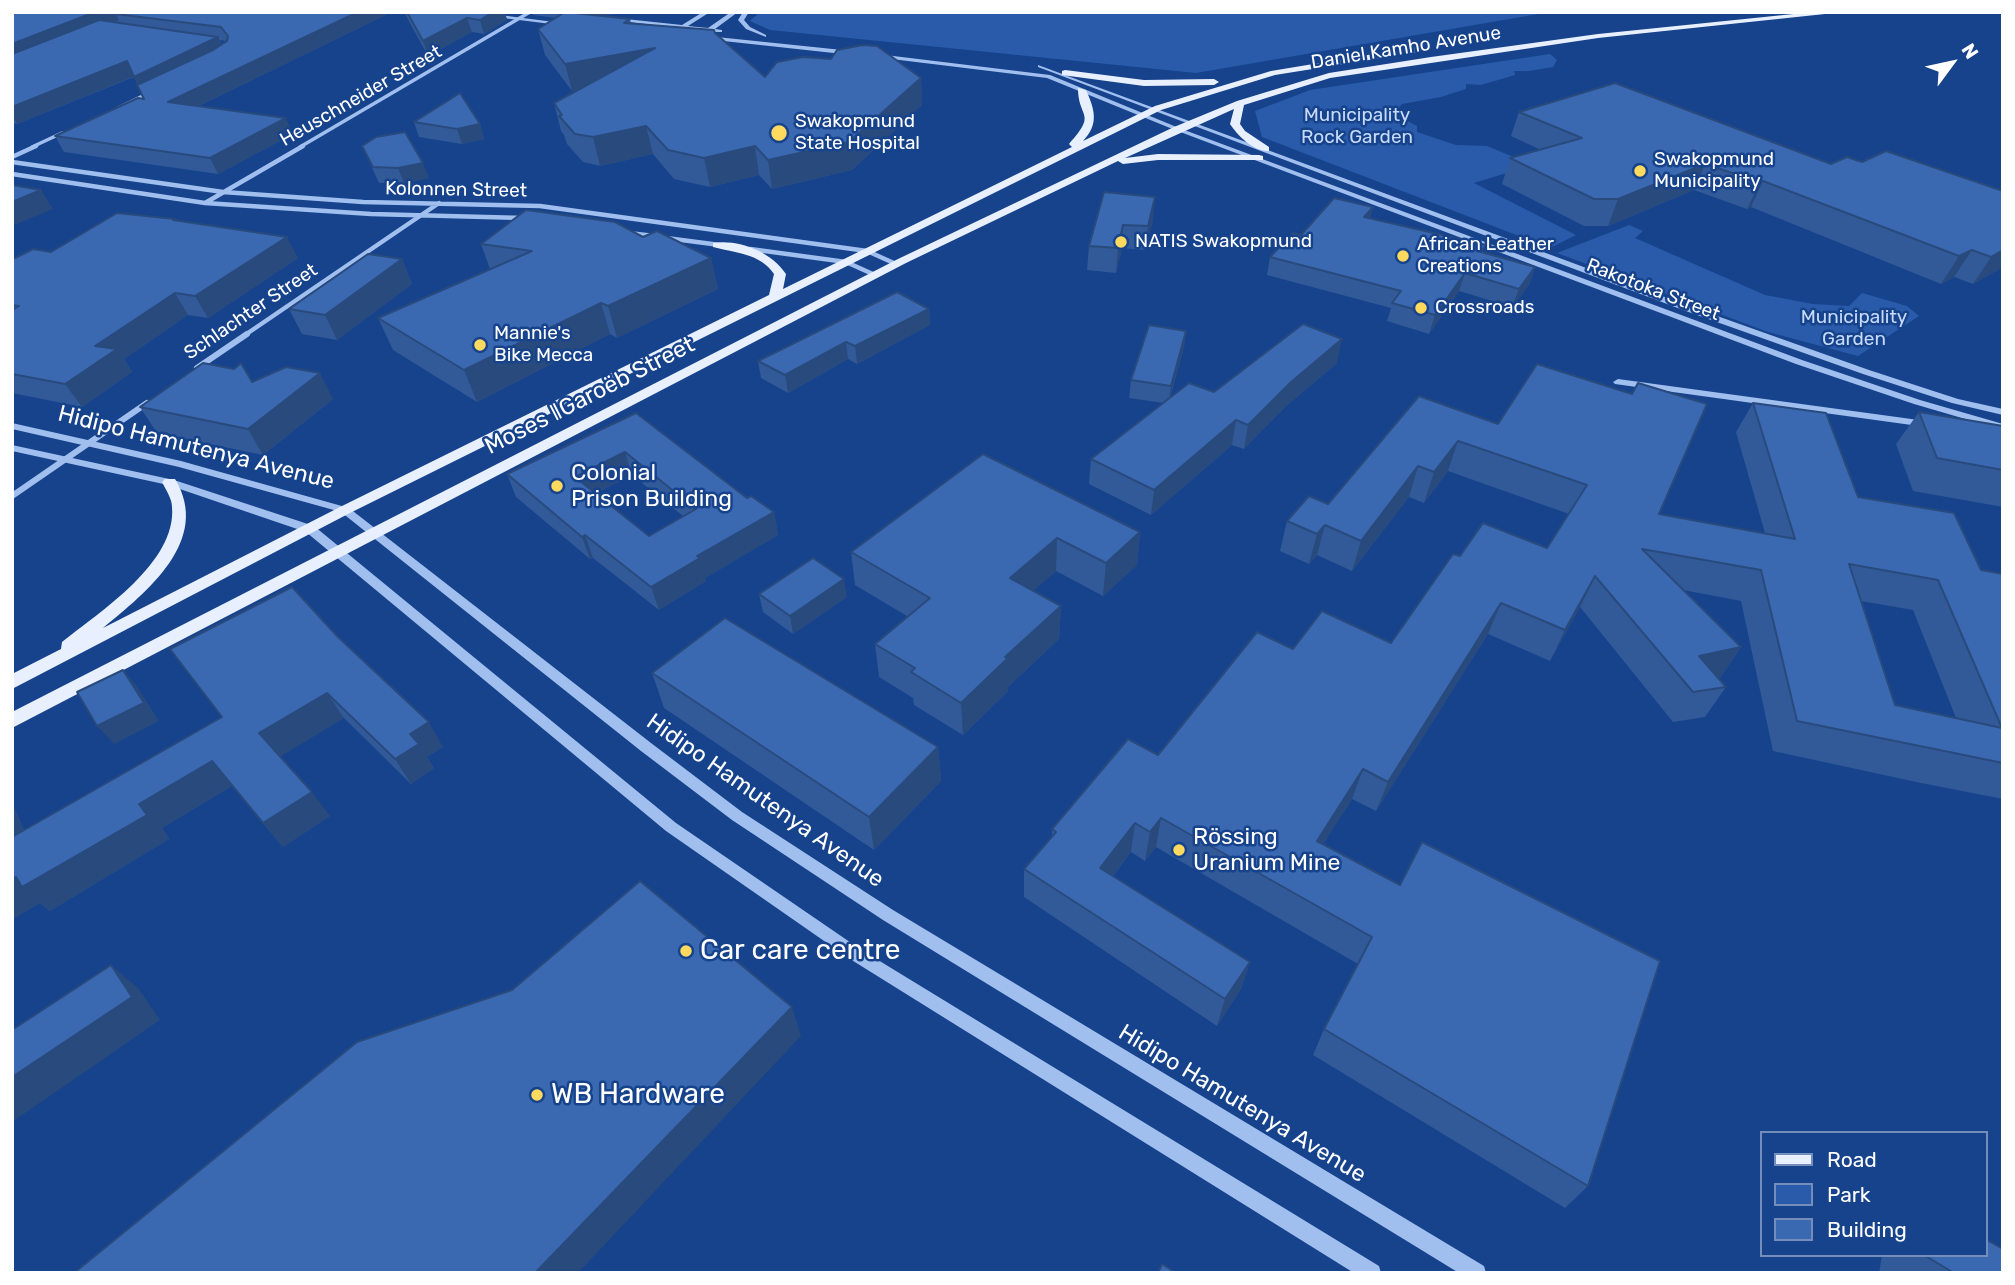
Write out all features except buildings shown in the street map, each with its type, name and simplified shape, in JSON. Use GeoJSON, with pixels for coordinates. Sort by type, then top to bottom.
{"type":"FeatureCollection","features":[{"type":"Feature","properties":{"kind":"main road","name":"Daniel Kamho Avenue"},"geometry":{"type":"LineString","coordinates":[[1500,39],[1753,12]]}},
{"type":"Feature","properties":{"kind":"main road","name":"Daniel Kamho Avenue"},"geometry":{"type":"LineString","coordinates":[[1193,121],[1240,103],[1329,76],[1598,36],[1840,12]]}},
{"type":"Feature","properties":{"kind":"main road","name":"Daniel Kamho Avenue"},"geometry":{"type":"LineString","coordinates":[[1143,115],[1158,108],[1275,73],[1420,50]]}},
{"type":"Feature","properties":{"kind":"main road"},"geometry":{"type":"LineString","coordinates":[[1065,73],[1106,80],[1168,83],[1212,82],[1275,73]]}},
{"type":"Feature","properties":{"kind":"main road"},"geometry":{"type":"LineString","coordinates":[[1059,158],[1090,128],[1091,120],[1081,90]]}},
{"type":"Feature","properties":{"kind":"main road"},"geometry":{"type":"LineString","coordinates":[[1240,103],[1235,124],[1262,154]]}},
{"type":"Feature","properties":{"kind":"main road","name":"Moses ǁGaroëb Street"},"geometry":{"type":"LineString","coordinates":[[12,682],[345,510],[1143,115]]}},
{"type":"Feature","properties":{"kind":"main road","name":"Moses ǁGaroëb Street"},"geometry":{"type":"LineString","coordinates":[[12,721],[896,264],[1193,121]]}},
{"type":"Feature","properties":{"kind":"main road"},"geometry":{"type":"LineString","coordinates":[[1105,164],[1158,157],[1262,154]]}},
{"type":"Feature","properties":{"kind":"main road"},"geometry":{"type":"LineString","coordinates":[[717,245],[759,254],[769,260],[780,275],[775,295]]}},
{"type":"Feature","properties":{"kind":"main road"},"geometry":{"type":"LineString","coordinates":[[44,666],[138,587],[165,559],[180,528],[178,493],[170,482]]}},
{"type":"Feature","properties":{"kind":"street"},"geometry":{"type":"LineString","coordinates":[[458,12],[519,19],[571,20]]}},
{"type":"Feature","properties":{"kind":"street"},"geometry":{"type":"LineString","coordinates":[[529,12],[571,20]]}},
{"type":"Feature","properties":{"kind":"street","name":"Heuschneider Street"},"geometry":{"type":"LineString","coordinates":[[205,203],[529,12]]}},
{"type":"Feature","properties":{"kind":"street"},"geometry":{"type":"LineString","coordinates":[[672,34],[707,12]]}},
{"type":"Feature","properties":{"kind":"street"},"geometry":{"type":"LineString","coordinates":[[700,37],[735,12]]}},
{"type":"Feature","properties":{"kind":"street"},"geometry":{"type":"LineString","coordinates":[[746,12],[741,20],[744,25],[764,36]]}},
{"type":"Feature","properties":{"kind":"street"},"geometry":{"type":"LineString","coordinates":[[612,20],[860,46]]}},
{"type":"Feature","properties":{"kind":"street"},"geometry":{"type":"LineString","coordinates":[[611,28],[1029,72],[1177,128]]}},
{"type":"Feature","properties":{"kind":"street"},"geometry":{"type":"LineString","coordinates":[[873,47],[914,52]]}},
{"type":"Feature","properties":{"kind":"street","name":"Rakotoka Street"},"geometry":{"type":"LineString","coordinates":[[1032,65],[1065,73],[1193,121],[1262,154],[1799,362],[2003,429]]}},
{"type":"Feature","properties":{"kind":"street"},"geometry":{"type":"LineString","coordinates":[[109,112],[158,89]]}},
{"type":"Feature","properties":{"kind":"street"},"geometry":{"type":"LineString","coordinates":[[12,159],[73,128]]}},
{"type":"Feature","properties":{"kind":"street","name":"Rakotoka Street"},"geometry":{"type":"LineString","coordinates":[[1177,128],[1262,154],[1823,357],[1955,401],[2003,412]]}},
{"type":"Feature","properties":{"kind":"street","name":"Kolonnen Street"},"geometry":{"type":"LineString","coordinates":[[12,159],[223,192],[363,202],[540,206],[867,251],[896,264]]}},
{"type":"Feature","properties":{"kind":"street","name":"Kolonnen Street"},"geometry":{"type":"LineString","coordinates":[[12,174],[205,203],[312,211],[492,216],[536,220]]}},
{"type":"Feature","properties":{"kind":"street","name":"Schlachter Street"},"geometry":{"type":"LineString","coordinates":[[192,372],[439,203]]}},
{"type":"Feature","properties":{"kind":"street"},"geometry":{"type":"LineString","coordinates":[[626,232],[846,262],[875,275]]}},
{"type":"Feature","properties":{"kind":"street"},"geometry":{"type":"LineString","coordinates":[[1618,382],[1941,425]]}},
{"type":"Feature","properties":{"kind":"street"},"geometry":{"type":"LineString","coordinates":[[12,496],[158,395]]}},
{"type":"Feature","properties":{"kind":"street","name":"Hidipo Hamutenya Avenue"},"geometry":{"type":"LineString","coordinates":[[12,426],[181,464],[345,510],[737,816],[888,915],[1477,1273]]}},
{"type":"Feature","properties":{"kind":"street"},"geometry":{"type":"LineString","coordinates":[[1966,427],[2003,429]]}},
{"type":"Feature","properties":{"kind":"street","name":"Hidipo Hamutenya Avenue"},"geometry":{"type":"LineString","coordinates":[[12,448],[170,482],[310,529],[590,763],[671,827],[855,954],[1372,1273]]}},
{"type":"Feature","properties":{"kind":"green space"},"geometry":{"type":"Polygon","coordinates":[[[760,12],[1550,12],[1196,73],[770,30],[750,21],[760,12]]]}},
{"type":"Feature","properties":{"kind":"green space","name":"Municipality Rock Garden"},"geometry":{"type":"Polygon","coordinates":[[[1550,54],[1557,60],[1553,67],[1514,71],[1515,75],[1481,85],[1466,84],[1466,89],[1402,104],[1397,110],[1403,119],[1417,126],[1417,132],[1456,145],[1487,146],[1533,165],[1474,183],[1576,235],[1550,248],[1262,137],[1255,111],[1310,90],[1550,54]]]}},
{"type":"Feature","properties":{"kind":"green space","name":"Municipality Garden"},"geometry":{"type":"Polygon","coordinates":[[[1629,225],[1643,231],[1635,238],[1765,295],[1813,304],[1849,306],[1862,293],[1907,306],[1919,316],[1858,356],[1768,332],[1557,253],[1629,225]]]}},
{"type":"Feature","properties":{"kind":"place","name":"Swakopmund State Hospital"},"geometry":{"type":"Point","coordinates":[779,133]}},
{"type":"Feature","properties":{"kind":"place","name":"Swakopmund Municipality"},"geometry":{"type":"Point","coordinates":[1640,171]}},
{"type":"Feature","properties":{"kind":"place","name":"NATIS Swakopmund"},"geometry":{"type":"Point","coordinates":[1121,242]}},
{"type":"Feature","properties":{"kind":"place","name":"African Leather Creations"},"geometry":{"type":"Point","coordinates":[1403,256]}},
{"type":"Feature","properties":{"kind":"place","name":"Crossroads"},"geometry":{"type":"Point","coordinates":[1421,308]}},
{"type":"Feature","properties":{"kind":"place","name":"Mannie's Bike Mecca"},"geometry":{"type":"Point","coordinates":[480,345]}},
{"type":"Feature","properties":{"kind":"place","name":"Colonial Prison Building"},"geometry":{"type":"Point","coordinates":[557,486]}},
{"type":"Feature","properties":{"kind":"place","name":"Rössing Uranium Mine"},"geometry":{"type":"Point","coordinates":[1179,850]}},
{"type":"Feature","properties":{"kind":"place","name":"Car care centre"},"geometry":{"type":"Point","coordinates":[686,951]}},
{"type":"Feature","properties":{"kind":"place","name":"WB Hardware"},"geometry":{"type":"Point","coordinates":[537,1095]}}]}
